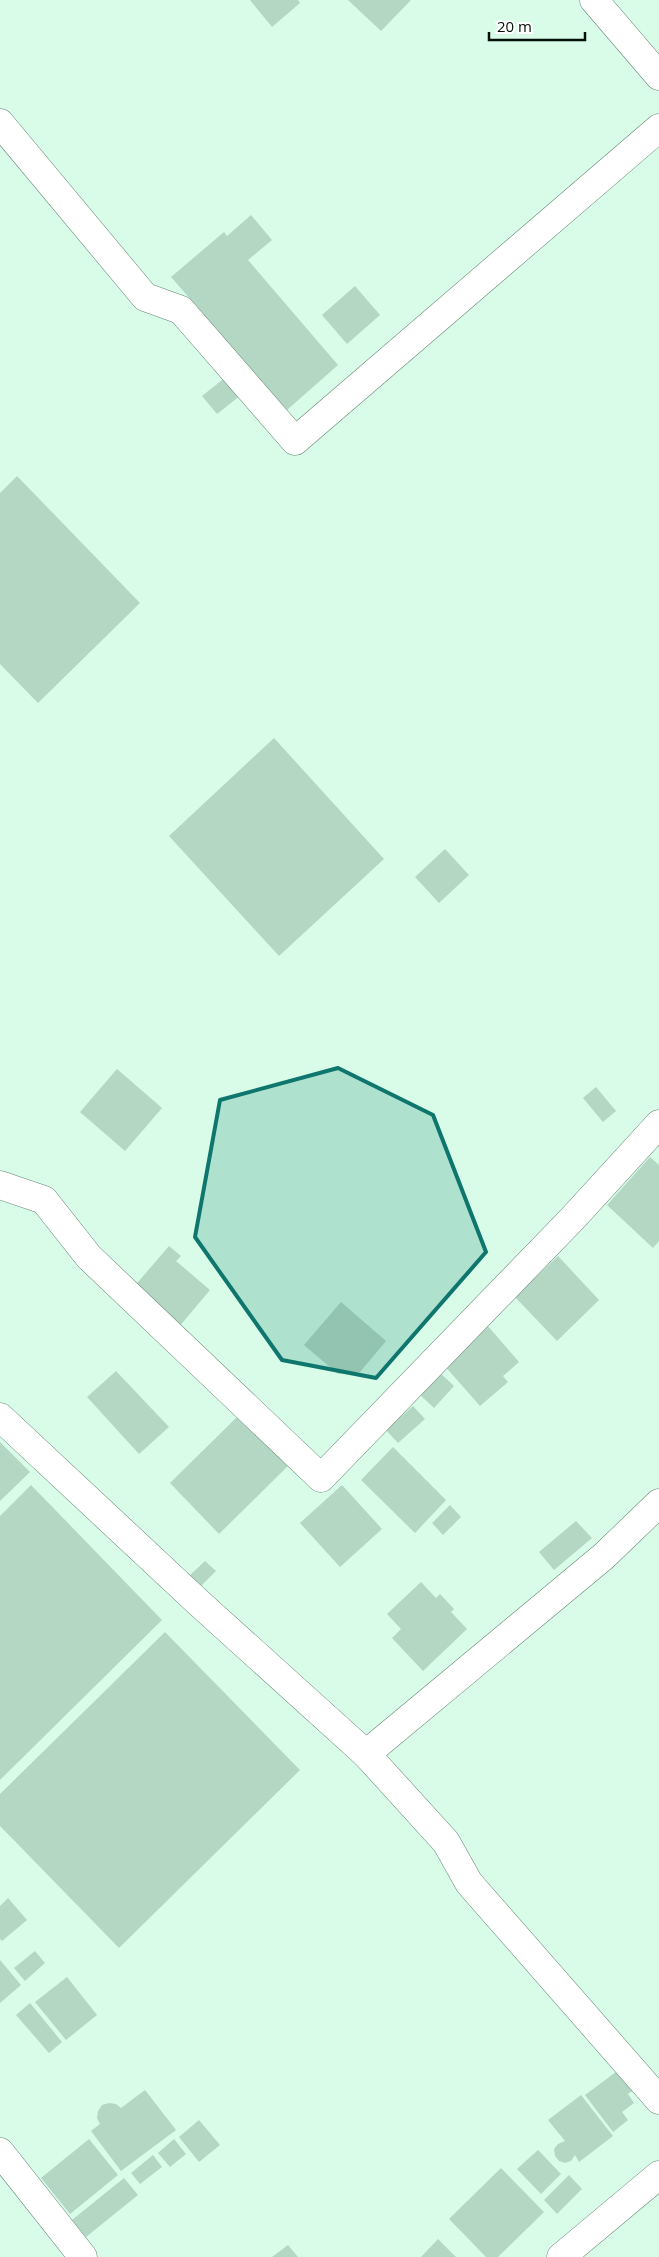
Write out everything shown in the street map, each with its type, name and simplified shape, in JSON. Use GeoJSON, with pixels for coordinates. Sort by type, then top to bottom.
{"type":"FeatureCollection","features":[{"type":"Feature","properties":{"kind":"street"},"geometry":{"type":"LineString","coordinates":[[594,0],[659,76]]}},
{"type":"Feature","properties":{"kind":"street"},"geometry":{"type":"LineString","coordinates":[[0,123],[145,297],[181,310],[295,441],[659,128]]}},
{"type":"Feature","properties":{"kind":"street"},"geometry":{"type":"LineString","coordinates":[[0,1185],[44,1200],[89,1257],[321,1478],[573,1218],[659,1124]]}},
{"type":"Feature","properties":{"kind":"street"},"geometry":{"type":"LineString","coordinates":[[0,1417],[199,1603],[366,1754],[446,1842],[469,1883],[659,2100]]}},
{"type":"Feature","properties":{"kind":"street"},"geometry":{"type":"LineString","coordinates":[[366,1754],[604,1556],[659,1503]]}},
{"type":"Feature","properties":{"kind":"street"},"geometry":{"type":"LineString","coordinates":[[0,2152],[82,2257]]}},
{"type":"Feature","properties":{"kind":"street"},"geometry":{"type":"LineString","coordinates":[[561,2257],[659,2175]]}},
{"type":"Feature","properties":{"kind":"highlighted area"},"geometry":{"type":"Polygon","coordinates":[[[338,1068],[433,1115],[486,1252],[376,1378],[282,1360],[195,1237],[220,1100],[338,1068]]]}},
{"type":"Feature","properties":{"kind":"building"},"geometry":{"type":"Polygon","coordinates":[[[250,0],[298,0],[300,3],[272,27],[250,0]]]}},
{"type":"Feature","properties":{"kind":"building"},"geometry":{"type":"Polygon","coordinates":[[[348,0],[411,0],[381,31],[348,0]]]}},
{"type":"Feature","properties":{"kind":"building"},"geometry":{"type":"Polygon","coordinates":[[[251,215],[272,240],[248,260],[338,365],[287,410],[171,277],[224,232],[227,236],[251,215]]]}},
{"type":"Feature","properties":{"kind":"building"},"geometry":{"type":"Polygon","coordinates":[[[355,286],[380,315],[347,344],[322,315],[355,286]]]}},
{"type":"Feature","properties":{"kind":"building"},"geometry":{"type":"Polygon","coordinates":[[[226,377],[241,395],[217,414],[202,396],[226,377]]]}},
{"type":"Feature","properties":{"kind":"building"},"geometry":{"type":"Polygon","coordinates":[[[17,476],[140,603],[38,703],[0,664],[0,493],[17,476]]]}},
{"type":"Feature","properties":{"kind":"building"},"geometry":{"type":"Polygon","coordinates":[[[274,738],[384,859],[279,956],[169,836],[274,738]]]}},
{"type":"Feature","properties":{"kind":"building"},"geometry":{"type":"Polygon","coordinates":[[[445,849],[469,875],[439,903],[415,877],[445,849]]]}},
{"type":"Feature","properties":{"kind":"building"},"geometry":{"type":"Polygon","coordinates":[[[117,1069],[162,1108],[125,1151],[80,1112],[117,1069]]]}},
{"type":"Feature","properties":{"kind":"building"},"geometry":{"type":"Polygon","coordinates":[[[596,1087],[616,1111],[603,1122],[583,1098],[596,1087]]]}},
{"type":"Feature","properties":{"kind":"building"},"geometry":{"type":"Polygon","coordinates":[[[650,1157],[659,1165],[659,1241],[653,1248],[607,1205],[650,1157]]]}},
{"type":"Feature","properties":{"kind":"building"},"geometry":{"type":"Polygon","coordinates":[[[169,1246],[181,1256],[176,1261],[210,1290],[178,1328],[132,1289],[169,1246]]]}},
{"type":"Feature","properties":{"kind":"building"},"geometry":{"type":"Polygon","coordinates":[[[558,1256],[599,1300],[557,1341],[515,1297],[558,1256]]]}},
{"type":"Feature","properties":{"kind":"building"},"geometry":{"type":"Polygon","coordinates":[[[341,1302],[386,1341],[360,1372],[338,1374],[304,1345],[341,1302]]]}},
{"type":"Feature","properties":{"kind":"building"},"geometry":{"type":"Polygon","coordinates":[[[487,1325],[519,1362],[503,1376],[508,1382],[480,1406],[443,1364],[487,1325]]]}},
{"type":"Feature","properties":{"kind":"building"},"geometry":{"type":"Polygon","coordinates":[[[116,1371],[169,1427],[139,1454],[87,1397],[116,1371]]]}},
{"type":"Feature","properties":{"kind":"building"},"geometry":{"type":"Polygon","coordinates":[[[438,1371],[454,1386],[434,1408],[418,1393],[438,1371]]]}},
{"type":"Feature","properties":{"kind":"building"},"geometry":{"type":"Polygon","coordinates":[[[413,1406],[425,1419],[398,1443],[386,1430],[413,1406]]]}},
{"type":"Feature","properties":{"kind":"building"},"geometry":{"type":"Polygon","coordinates":[[[241,1413],[291,1463],[219,1534],[170,1483],[241,1413]]]}},
{"type":"Feature","properties":{"kind":"building"},"geometry":{"type":"Polygon","coordinates":[[[0,1442],[30,1472],[0,1501],[0,1442]]]}},
{"type":"Feature","properties":{"kind":"building"},"geometry":{"type":"Polygon","coordinates":[[[393,1447],[446,1500],[415,1533],[361,1480],[393,1447]]]}},
{"type":"Feature","properties":{"kind":"building"},"geometry":{"type":"Polygon","coordinates":[[[31,1485],[162,1620],[0,1780],[0,1516],[31,1485]]]}},
{"type":"Feature","properties":{"kind":"building"},"geometry":{"type":"Polygon","coordinates":[[[342,1485],[382,1529],[340,1567],[300,1523],[342,1485]]]}},
{"type":"Feature","properties":{"kind":"building"},"geometry":{"type":"Polygon","coordinates":[[[450,1505],[461,1517],[443,1535],[432,1523],[450,1505]]]}},
{"type":"Feature","properties":{"kind":"building"},"geometry":{"type":"Polygon","coordinates":[[[576,1521],[592,1538],[554,1570],[539,1552],[576,1521]]]}},
{"type":"Feature","properties":{"kind":"building"},"geometry":{"type":"Polygon","coordinates":[[[205,1561],[216,1571],[200,1587],[189,1576],[205,1561]]]}},
{"type":"Feature","properties":{"kind":"building"},"geometry":{"type":"Polygon","coordinates":[[[421,1582],[436,1598],[440,1594],[454,1609],[451,1612],[467,1629],[423,1671],[392,1638],[401,1629],[387,1614],[421,1582]]]}},
{"type":"Feature","properties":{"kind":"building"},"geometry":{"type":"Polygon","coordinates":[[[165,1632],[300,1770],[119,1948],[0,1826],[0,1794],[165,1632]]]}},
{"type":"Feature","properties":{"kind":"building"},"geometry":{"type":"Polygon","coordinates":[[[8,1898],[27,1920],[2,1941],[0,1939],[0,1906],[8,1898]]]}},
{"type":"Feature","properties":{"kind":"building"},"geometry":{"type":"Polygon","coordinates":[[[35,1951],[45,1963],[25,1981],[14,1968],[35,1951]]]}},
{"type":"Feature","properties":{"kind":"building"},"geometry":{"type":"Polygon","coordinates":[[[0,1960],[21,1985],[0,2003],[0,1960]]]}},
{"type":"Feature","properties":{"kind":"building"},"geometry":{"type":"Polygon","coordinates":[[[67,1977],[97,2015],[66,2040],[35,2002],[67,1977]]]}},
{"type":"Feature","properties":{"kind":"building"},"geometry":{"type":"Polygon","coordinates":[[[30,2003],[62,2042],[49,2053],[16,2015],[30,2003]]]}},
{"type":"Feature","properties":{"kind":"building"},"geometry":{"type":"Polygon","coordinates":[[[620,2069],[635,2089],[628,2094],[634,2103],[622,2112],[628,2120],[613,2132],[585,2095],[620,2069]]]}},
{"type":"Feature","properties":{"kind":"building"},"geometry":{"type":"Polygon","coordinates":[[[145,2090],[176,2130],[121,2171],[91,2131],[100,2124],[97,2118],[98,2111],[102,2105],[116,2104],[121,2108],[145,2090]]]}},
{"type":"Feature","properties":{"kind":"building"},"geometry":{"type":"Polygon","coordinates":[[[581,2095],[613,2136],[579,2162],[575,2155],[571,2161],[565,2163],[559,2161],[555,2156],[554,2149],[558,2144],[565,2141],[548,2120],[581,2095]]]}},
{"type":"Feature","properties":{"kind":"building"},"geometry":{"type":"Polygon","coordinates":[[[199,2120],[220,2145],[199,2162],[179,2137],[199,2120]]]}},
{"type":"Feature","properties":{"kind":"building"},"geometry":{"type":"Polygon","coordinates":[[[89,2139],[118,2175],[70,2214],[41,2178],[89,2139]]]}},
{"type":"Feature","properties":{"kind":"building"},"geometry":{"type":"Polygon","coordinates":[[[174,2139],[186,2154],[170,2167],[158,2153],[174,2139]]]}},
{"type":"Feature","properties":{"kind":"building"},"geometry":{"type":"Polygon","coordinates":[[[538,2150],[561,2174],[541,2194],[517,2169],[538,2150]]]}},
{"type":"Feature","properties":{"kind":"building"},"geometry":{"type":"Polygon","coordinates":[[[153,2155],[162,2167],[140,2184],[131,2173],[153,2155]]]}},
{"type":"Feature","properties":{"kind":"building"},"geometry":{"type":"Polygon","coordinates":[[[501,2168],[544,2212],[498,2257],[486,2257],[449,2219],[501,2168]]]}},
{"type":"Feature","properties":{"kind":"building"},"geometry":{"type":"Polygon","coordinates":[[[569,2175],[582,2189],[557,2214],[544,2200],[569,2175]]]}},
{"type":"Feature","properties":{"kind":"building"},"geometry":{"type":"Polygon","coordinates":[[[124,2178],[138,2195],[86,2237],[72,2220],[124,2178]]]}},
{"type":"Feature","properties":{"kind":"building"},"geometry":{"type":"Polygon","coordinates":[[[438,2239],[456,2257],[421,2257],[438,2239]]]}},
{"type":"Feature","properties":{"kind":"building"},"geometry":{"type":"Polygon","coordinates":[[[288,2245],[298,2257],[272,2257],[288,2245]]]}}]}
